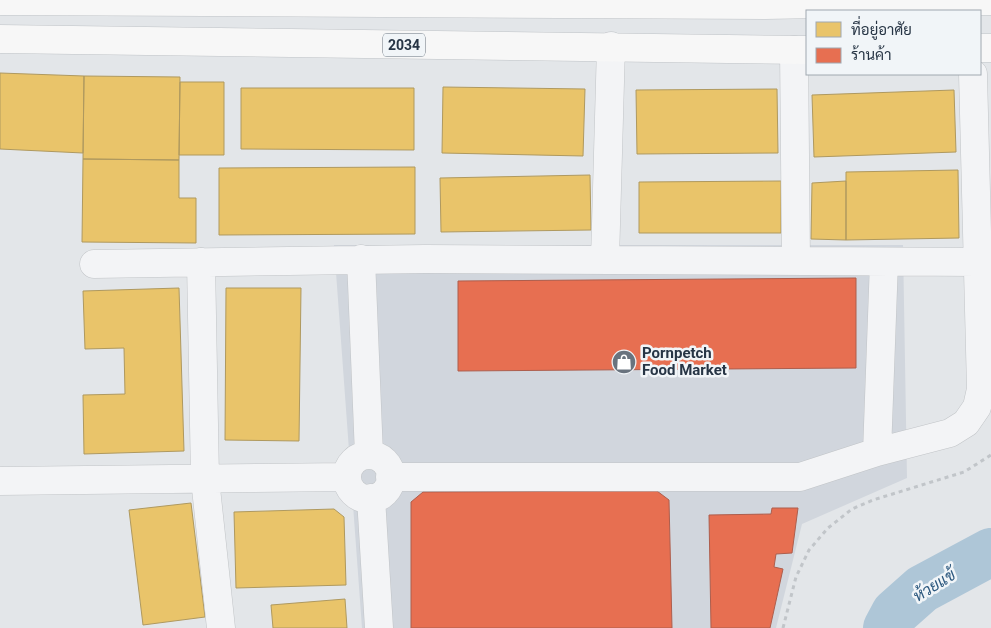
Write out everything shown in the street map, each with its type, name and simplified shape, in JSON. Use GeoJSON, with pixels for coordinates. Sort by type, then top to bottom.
{"type":"FeatureCollection","features":[{"type":"Feature","properties":{"kind":"main road"},"geometry":{"type":"LineString","coordinates":[[0,1],[766,5],[960,4],[991,1]]}},
{"type":"Feature","properties":{"kind":"main road","name":"2034"},"geometry":{"type":"LineString","coordinates":[[0,39],[801,50]]}},
{"type":"Feature","properties":{"kind":"street"},"geometry":{"type":"LineString","coordinates":[[605,260],[611,46]]}},
{"type":"Feature","properties":{"kind":"street"},"geometry":{"type":"LineString","coordinates":[[796,261],[801,50]]}},
{"type":"Feature","properties":{"kind":"street"},"geometry":{"type":"LineString","coordinates":[[390,477],[800,477],[877,452],[950,433],[966,423],[977,407],[981,389],[973,75]]}},
{"type":"Feature","properties":{"kind":"street"},"geometry":{"type":"LineString","coordinates":[[361,259],[369,455]]}},
{"type":"Feature","properties":{"kind":"street"},"geometry":{"type":"LineString","coordinates":[[94,264],[361,259],[977,262]]}},
{"type":"Feature","properties":{"kind":"street"},"geometry":{"type":"LineString","coordinates":[[201,262],[205,479],[221,628]]}},
{"type":"Feature","properties":{"kind":"street"},"geometry":{"type":"LineString","coordinates":[[877,452],[884,262]]}},
{"type":"Feature","properties":{"kind":"street"},"geometry":{"type":"LineString","coordinates":[[369,455],[382,459],[389,470],[390,477],[386,490],[381,495],[371,498],[361,497],[354,493],[347,477],[350,466],[355,460],[369,455]]}},
{"type":"Feature","properties":{"kind":"street"},"geometry":{"type":"LineString","coordinates":[[0,481],[347,477]]}},
{"type":"Feature","properties":{"kind":"street"},"geometry":{"type":"LineString","coordinates":[[371,498],[379,628]]}},
{"type":"Feature","properties":{"kind":"path"},"geometry":{"type":"LineString","coordinates":[[783,628],[796,577],[809,550],[828,528],[852,509],[874,500],[964,472],[991,456]]}},
{"type":"Feature","properties":{"kind":"shaded area","name":"Pornpetch Food Market"},"geometry":{"type":"Polygon","coordinates":[[[334,245],[903,245],[907,478],[802,524],[776,628],[362,628],[334,245]]]}},
{"type":"Feature","properties":{"kind":"building: ที่อยู่อาศัย"},"geometry":{"type":"Polygon","coordinates":[[[0,73],[84,76],[83,153],[0,149],[0,73]]]}},
{"type":"Feature","properties":{"kind":"building: ที่อยู่อาศัย"},"geometry":{"type":"Polygon","coordinates":[[[84,76],[180,77],[179,160],[83,159],[84,76]]]}},
{"type":"Feature","properties":{"kind":"building: ที่อยู่อาศัย"},"geometry":{"type":"Polygon","coordinates":[[[180,82],[224,82],[224,155],[179,155],[180,82]]]}},
{"type":"Feature","properties":{"kind":"building: ที่อยู่อาศัย"},"geometry":{"type":"Polygon","coordinates":[[[443,87],[585,89],[583,156],[442,153],[443,87]]]}},
{"type":"Feature","properties":{"kind":"building: ที่อยู่อาศัย"},"geometry":{"type":"Polygon","coordinates":[[[241,88],[414,88],[414,150],[241,149],[241,88]]]}},
{"type":"Feature","properties":{"kind":"building: ที่อยู่อาศัย"},"geometry":{"type":"Polygon","coordinates":[[[777,89],[778,153],[637,154],[636,90],[777,89]]]}},
{"type":"Feature","properties":{"kind":"building: ที่อยู่อาศัย"},"geometry":{"type":"Polygon","coordinates":[[[954,90],[956,152],[814,157],[812,95],[954,90]]]}},
{"type":"Feature","properties":{"kind":"building: ที่อยู่อาศัย"},"geometry":{"type":"Polygon","coordinates":[[[83,159],[179,160],[179,198],[196,198],[196,243],[82,242],[83,159]]]}},
{"type":"Feature","properties":{"kind":"building: ที่อยู่อาศัย"},"geometry":{"type":"Polygon","coordinates":[[[415,167],[415,234],[219,235],[219,168],[415,167]]]}},
{"type":"Feature","properties":{"kind":"building: ที่อยู่อาศัย"},"geometry":{"type":"Polygon","coordinates":[[[958,170],[959,238],[846,240],[846,172],[958,170]]]}},
{"type":"Feature","properties":{"kind":"building: ที่อยู่อาศัย"},"geometry":{"type":"Polygon","coordinates":[[[590,175],[591,230],[441,232],[440,178],[590,175]]]}},
{"type":"Feature","properties":{"kind":"building: ที่อยู่อาศัย"},"geometry":{"type":"Polygon","coordinates":[[[781,181],[781,233],[639,233],[639,182],[781,181]]]}},
{"type":"Feature","properties":{"kind":"building: ที่อยู่อาศัย"},"geometry":{"type":"Polygon","coordinates":[[[846,181],[846,240],[811,239],[812,183],[846,181]]]}},
{"type":"Feature","properties":{"kind":"building: ที่อยู่อาศัย"},"geometry":{"type":"Polygon","coordinates":[[[179,288],[184,451],[84,454],[83,395],[125,394],[124,348],[85,349],[83,291],[179,288]]]}},
{"type":"Feature","properties":{"kind":"building: ที่อยู่อาศัย"},"geometry":{"type":"Polygon","coordinates":[[[226,288],[301,288],[299,441],[225,440],[226,288]]]}},
{"type":"Feature","properties":{"kind":"building: ที่อยู่อาศัย"},"geometry":{"type":"Polygon","coordinates":[[[191,503],[205,617],[143,625],[129,510],[191,503]]]}},
{"type":"Feature","properties":{"kind":"building: ที่อยู่อาศัย"},"geometry":{"type":"Polygon","coordinates":[[[334,509],[344,517],[346,585],[236,588],[234,512],[334,509]]]}},
{"type":"Feature","properties":{"kind":"building: ที่อยู่อาศัย"},"geometry":{"type":"Polygon","coordinates":[[[345,599],[347,628],[273,628],[271,605],[345,599]]]}},
{"type":"Feature","properties":{"kind":"building: ร้านค้า"},"geometry":{"type":"Polygon","coordinates":[[[856,278],[856,368],[458,371],[458,281],[856,278]]]}},
{"type":"Feature","properties":{"kind":"building: ร้านค้า"},"geometry":{"type":"Polygon","coordinates":[[[657,491],[669,500],[672,628],[411,628],[411,502],[423,492],[657,491]]]}},
{"type":"Feature","properties":{"kind":"building: ร้านค้า"},"geometry":{"type":"Polygon","coordinates":[[[772,508],[798,508],[792,553],[776,554],[774,567],[783,569],[770,628],[711,628],[709,515],[771,514],[772,508]]]}},
{"type":"Feature","properties":{"kind":"waterway","name":"ห้วยแข้"},"geometry":{"type":"LineString","coordinates":[[887,628],[895,613],[922,589],[991,552]]}},
{"type":"Feature","properties":{"kind":"place","name":"Pornpetch Food Market"},"geometry":{"type":"Point","coordinates":[624,362]}}]}
